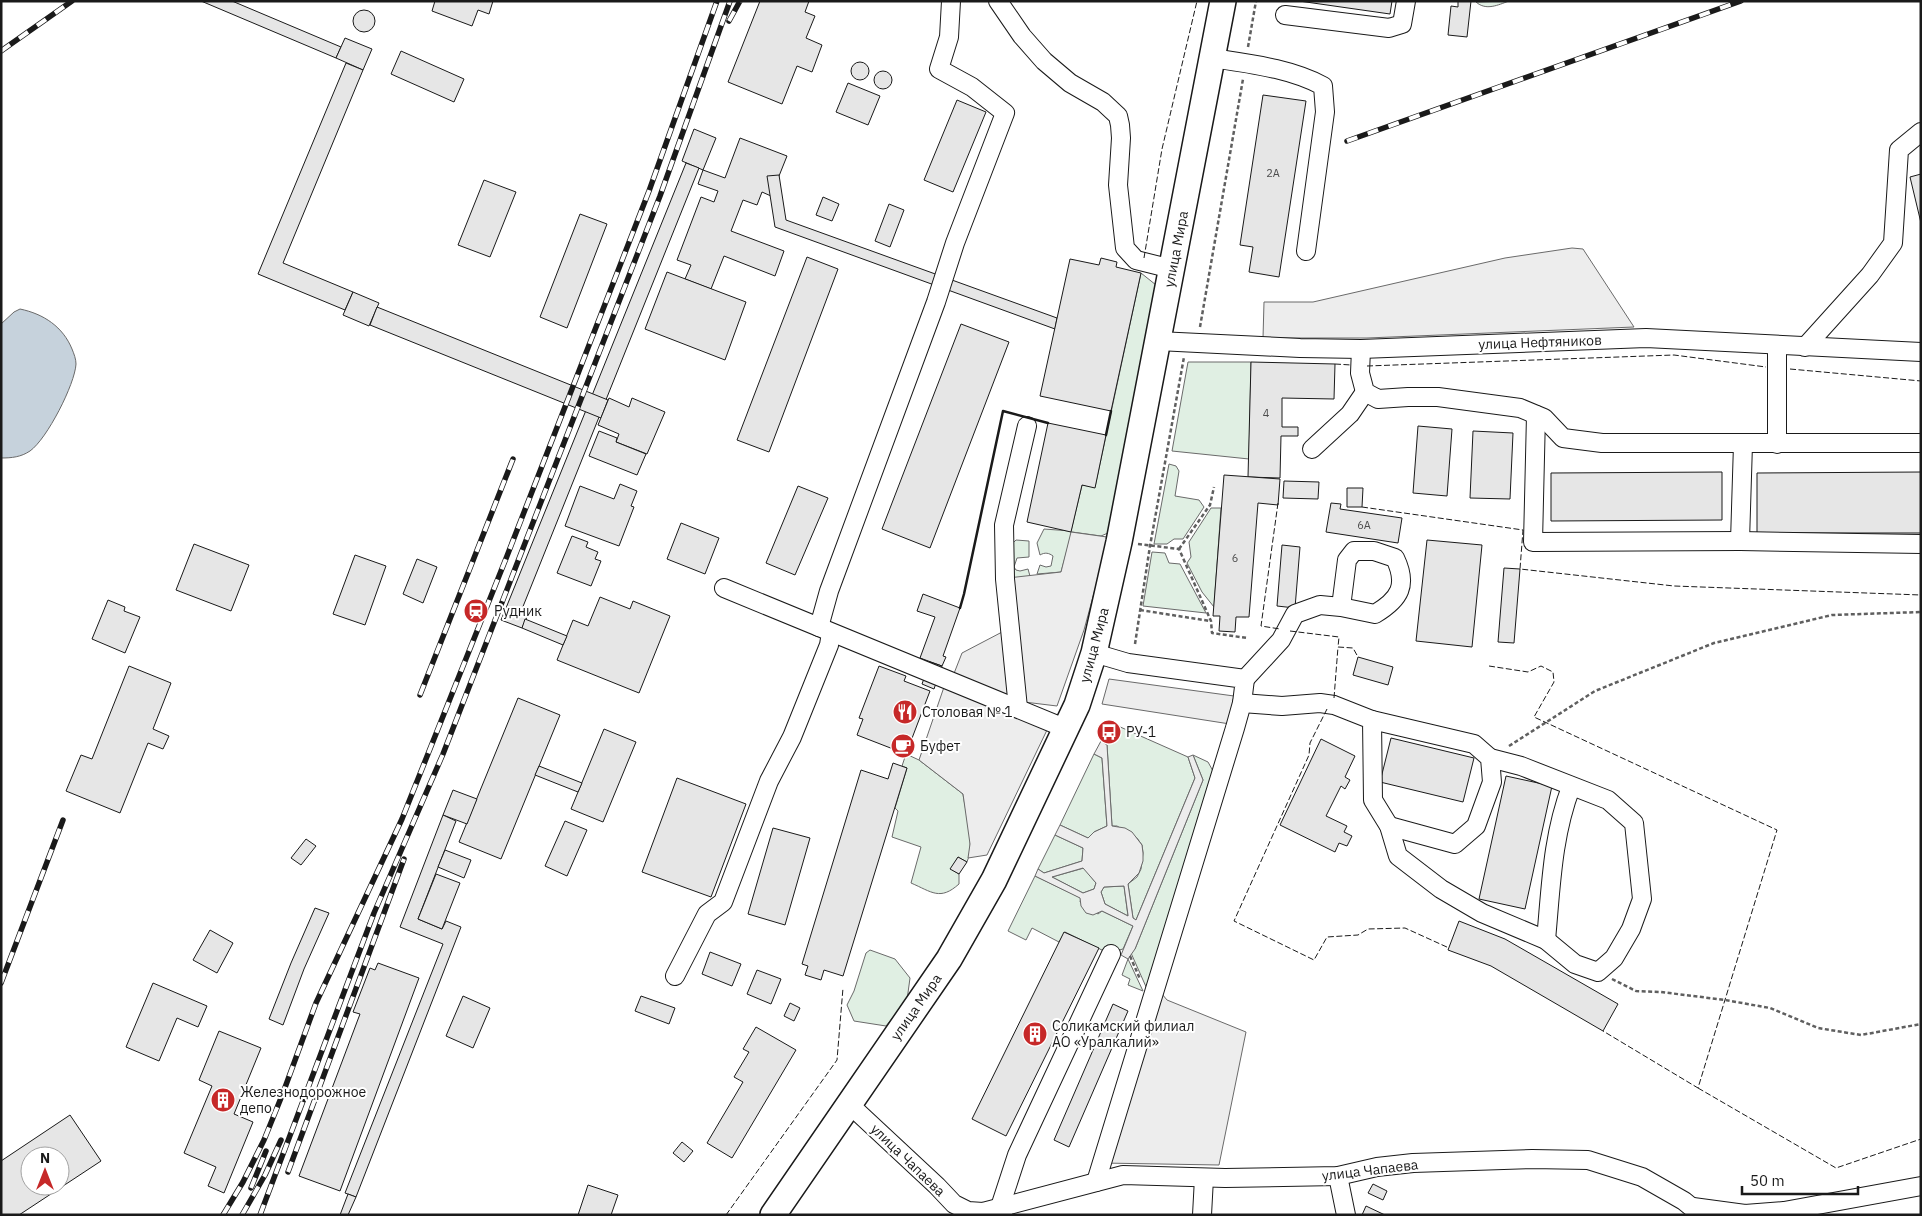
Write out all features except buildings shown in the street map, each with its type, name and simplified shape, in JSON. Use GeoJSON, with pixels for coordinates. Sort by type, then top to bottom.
{"type":"FeatureCollection","features":[{"type":"Feature","properties":{"kind":"highway","name":"улица Мира"},"geometry":{"type":"LineString","coordinates":[[773,1215],[949,959],[994,880],[1067,729],[1082,691],[1094,653],[1119,542],[1223,1]]}},
{"type":"Feature","properties":{"kind":"street"},"geometry":{"type":"LineString","coordinates":[[675,976],[707,914],[723,902],[769,781],[796,728],[829,645],[825,630],[829,591],[936,302],[955,243],[1005,113],[972,87],[939,69],[949,37],[951,1]]}},
{"type":"Feature","properties":{"kind":"street"},"geometry":{"type":"LineString","coordinates":[[998,1],[1028,43],[1044,61],[1070,83],[1103,102],[1118,116],[1121,138],[1118,185],[1125,248],[1136,260],[1172,269]]}},
{"type":"Feature","properties":{"kind":"street"},"geometry":{"type":"LineString","coordinates":[[1285,15],[1390,28],[1402,24],[1406,1]]}},
{"type":"Feature","properties":{"kind":"street"},"geometry":{"type":"LineString","coordinates":[[1212,58],[1304,76],[1323,86],[1325,112],[1306,251]]}},
{"type":"Feature","properties":{"kind":"street"},"geometry":{"type":"LineString","coordinates":[[1805,347],[1870,275],[1893,243],[1899,150],[1921,132]]}},
{"type":"Feature","properties":{"kind":"street","name":"улица Нефтяников"},"geometry":{"type":"LineString","coordinates":[[1158,341],[1361,349],[1646,338],[1921,352]]}},
{"type":"Feature","properties":{"kind":"street"},"geometry":{"type":"LineString","coordinates":[[1777,345],[1777,444]]}},
{"type":"Feature","properties":{"kind":"street"},"geometry":{"type":"LineString","coordinates":[[1312,449],[1350,414],[1364,392],[1360,373],[1361,349]]}},
{"type":"Feature","properties":{"kind":"street"},"geometry":{"type":"LineString","coordinates":[[1364,392],[1378,399],[1438,397],[1520,408],[1544,418],[1563,438],[1602,443],[1921,443]]}},
{"type":"Feature","properties":{"kind":"street"},"geometry":{"type":"LineString","coordinates":[[1536,415],[1533,542],[1740,541],[1921,544]]}},
{"type":"Feature","properties":{"kind":"street"},"geometry":{"type":"LineString","coordinates":[[1018,708],[1004,579],[1004,525],[1027,426]]}},
{"type":"Feature","properties":{"kind":"street"},"geometry":{"type":"LineString","coordinates":[[1740,541],[1743,444]]}},
{"type":"Feature","properties":{"kind":"street"},"geometry":{"type":"LineString","coordinates":[[724,588],[1067,729]]}},
{"type":"Feature","properties":{"kind":"street"},"geometry":{"type":"LineString","coordinates":[[1096,1182],[1242,703],[1245,679],[1281,640],[1295,614],[1320,606],[1341,606]]}},
{"type":"Feature","properties":{"kind":"street"},"geometry":{"type":"LineString","coordinates":[[1094,653],[1128,663],[1245,679]]}},
{"type":"Feature","properties":{"kind":"street"},"geometry":{"type":"LineString","coordinates":[[1242,703],[1282,706],[1334,705],[1372,720],[1474,744],[1490,758],[1520,766],[1608,800],[1634,823],[1642,899],[1631,929],[1614,958],[1598,972],[1575,964],[1546,940],[1482,913],[1440,889],[1398,856],[1389,826],[1373,800],[1372,720]]}},
{"type":"Feature","properties":{"kind":"street"},"geometry":{"type":"LineString","coordinates":[[1389,826],[1455,844],[1476,826],[1492,782],[1490,758]]}},
{"type":"Feature","properties":{"kind":"street"},"geometry":{"type":"LineString","coordinates":[[1546,940],[1553,855],[1561,814],[1571,787]]}},
{"type":"Feature","properties":{"kind":"street"},"geometry":{"type":"LineString","coordinates":[[1001,1211],[1017,1155],[1111,954]]}},
{"type":"Feature","properties":{"kind":"street","name":"улица Чапаева"},"geometry":{"type":"LineString","coordinates":[[849,1104],[938,1186],[954,1204],[968,1211],[1001,1211],[1124,1175],[1204,1178],[1338,1176],[1377,1167],[1413,1163],[1532,1159],[1588,1160],[1642,1177],[1697,1211]]}},
{"type":"Feature","properties":{"kind":"street"},"geometry":{"type":"LineString","coordinates":[[1338,1176],[1346,1215]]}},
{"type":"Feature","properties":{"kind":"street"},"geometry":{"type":"LineString","coordinates":[[1202,1215],[1204,1178]]}},
{"type":"Feature","properties":{"kind":"street"},"geometry":{"type":"LineString","coordinates":[[1697,1211],[1745,1214],[1784,1211],[1921,1186]]}},
{"type":"Feature","properties":{"kind":"path"},"geometry":{"type":"LineString","coordinates":[[1135,644],[1150,546],[1186,342],[1201,326],[1256,1]]}},
{"type":"Feature","properties":{"kind":"path"},"geometry":{"type":"LineString","coordinates":[[1179,549],[1210,505],[1214,487]]}},
{"type":"Feature","properties":{"kind":"path"},"geometry":{"type":"LineString","coordinates":[[1119,542],[1179,549]]}},
{"type":"Feature","properties":{"kind":"path"},"geometry":{"type":"LineString","coordinates":[[1179,549],[1211,621],[1212,633],[1247,638]]}},
{"type":"Feature","properties":{"kind":"path"},"geometry":{"type":"LineString","coordinates":[[1140,610],[1211,621]]}},
{"type":"Feature","properties":{"kind":"path"},"geometry":{"type":"LineString","coordinates":[[1490,758],[1595,691],[1714,643],[1832,614],[1921,612]]}},
{"type":"Feature","properties":{"kind":"path"},"geometry":{"type":"LineString","coordinates":[[1598,972],[1636,992],[1661,992],[1770,1008],[1818,1028],[1861,1035],[1921,1024]]}},
{"type":"Feature","properties":{"kind":"green space"},"geometry":{"type":"Polygon","coordinates":[[[1509,1],[1488,7],[1476,2],[1509,1]]]}},
{"type":"Feature","properties":{"kind":"green space"},"geometry":{"type":"Polygon","coordinates":[[[1141,273],[1156,285],[1108,533],[1101,536],[1072,532],[1061,572],[1037,574],[1040,565],[1051,566],[1053,556],[1047,553],[1040,555],[1037,543],[1044,529],[1071,531],[1082,485],[1095,487],[1141,273]]]}},
{"type":"Feature","properties":{"kind":"green space"},"geometry":{"type":"Polygon","coordinates":[[[1188,362],[1251,362],[1249,459],[1172,451],[1188,362]]]}},
{"type":"Feature","properties":{"kind":"green space"},"geometry":{"type":"Polygon","coordinates":[[[1169,464],[1176,466],[1179,471],[1175,496],[1199,500],[1204,507],[1183,539],[1174,539],[1167,544],[1154,544],[1169,464]]]}},
{"type":"Feature","properties":{"kind":"green space"},"geometry":{"type":"Polygon","coordinates":[[[1211,508],[1221,508],[1214,607],[1202,592],[1187,563],[1191,557],[1189,542],[1211,508]]]}},
{"type":"Feature","properties":{"kind":"green space"},"geometry":{"type":"Polygon","coordinates":[[[1016,540],[1029,541],[1029,557],[1017,558],[1014,567],[1020,571],[1028,569],[1030,576],[1011,580],[1010,546],[1016,540]]]}},
{"type":"Feature","properties":{"kind":"green space"},"geometry":{"type":"Polygon","coordinates":[[[1152,552],[1165,553],[1169,563],[1180,564],[1206,613],[1143,606],[1152,552]]]}},
{"type":"Feature","properties":{"kind":"green space"},"geometry":{"type":"Polygon","coordinates":[[[1118,726],[1188,757],[1195,778],[1136,920],[1133,918],[1128,884],[1137,877],[1141,869],[1142,845],[1137,838],[1117,826],[1112,826],[1107,745],[1101,741],[1103,737],[1111,740],[1118,726]]]}},
{"type":"Feature","properties":{"kind":"green space"},"geometry":{"type":"Polygon","coordinates":[[[906,754],[919,760],[963,794],[970,837],[969,854],[967,862],[958,857],[951,869],[959,874],[959,884],[941,894],[930,892],[911,883],[921,847],[892,837],[898,811],[895,808],[907,768],[902,766],[906,754]]]}},
{"type":"Feature","properties":{"kind":"green space"},"geometry":{"type":"Polygon","coordinates":[[[1094,754],[1102,758],[1107,826],[1094,832],[1088,838],[1060,825],[1094,754]]]}},
{"type":"Feature","properties":{"kind":"green space"},"geometry":{"type":"Polygon","coordinates":[[[1193,755],[1208,762],[1213,771],[1147,989],[1131,953],[1135,949],[1203,780],[1193,755]]]}},
{"type":"Feature","properties":{"kind":"green space"},"geometry":{"type":"Polygon","coordinates":[[[1055,835],[1083,848],[1082,861],[1044,873],[1038,869],[1055,835]]]}},
{"type":"Feature","properties":{"kind":"green space"},"geometry":{"type":"Polygon","coordinates":[[[1084,868],[1096,883],[1094,889],[1083,893],[1052,877],[1084,868]]]}},
{"type":"Feature","properties":{"kind":"green space"},"geometry":{"type":"Polygon","coordinates":[[[1035,876],[1081,898],[1080,902],[1098,914],[1102,911],[1133,926],[1123,949],[1108,953],[1065,932],[1059,942],[1032,928],[1026,940],[1008,931],[1035,876]]]}},
{"type":"Feature","properties":{"kind":"green space"},"geometry":{"type":"Polygon","coordinates":[[[1124,886],[1128,916],[1105,904],[1101,892],[1104,887],[1124,886]]]}},
{"type":"Feature","properties":{"kind":"green space"},"geometry":{"type":"Polygon","coordinates":[[[870,950],[895,959],[910,978],[907,1000],[886,1026],[854,1021],[847,1005],[854,991],[866,953],[870,950]]]}},
{"type":"Feature","properties":{"kind":"green space"},"geometry":{"type":"Polygon","coordinates":[[[1128,959],[1143,991],[1128,985],[1130,979],[1122,975],[1128,959]]]}},
{"type":"Feature","properties":{"kind":"shaded area"},"geometry":{"type":"Polygon","coordinates":[[[1572,248],[1583,249],[1634,327],[1367,338],[1263,338],[1264,302],[1313,302],[1505,258],[1572,248]]]}},
{"type":"Feature","properties":{"kind":"shaded area"},"geometry":{"type":"Polygon","coordinates":[[[20,309],[45,318],[58,328],[68,341],[76,364],[71,384],[59,410],[37,445],[23,455],[1,458],[1,324],[20,309]]]}},
{"type":"Feature","properties":{"kind":"shaded area"},"geometry":{"type":"Polygon","coordinates":[[[1071,532],[1107,537],[1084,630],[1057,706],[1016,701],[953,676],[962,653],[1004,631],[999,579],[1061,572],[1071,532]]]}},
{"type":"Feature","properties":{"kind":"shaded area"},"geometry":{"type":"Polygon","coordinates":[[[1109,679],[1234,696],[1230,724],[1102,704],[1109,679]]]}},
{"type":"Feature","properties":{"kind":"shaded area"},"geometry":{"type":"Polygon","coordinates":[[[944,687],[1047,730],[987,855],[968,858],[970,844],[963,794],[919,760],[944,687]]]}},
{"type":"Feature","properties":{"kind":"shaded area"},"geometry":{"type":"Polygon","coordinates":[[[1101,741],[1107,745],[1112,826],[1125,828],[1132,832],[1142,845],[1143,861],[1139,873],[1128,884],[1133,918],[1136,920],[1195,778],[1188,757],[1193,755],[1203,780],[1135,949],[1128,959],[1121,955],[1133,926],[1102,911],[1093,915],[1086,913],[1081,906],[1080,898],[1035,876],[1038,869],[1044,873],[1082,861],[1083,848],[1055,835],[1060,825],[1088,838],[1094,832],[1107,826],[1102,758],[1094,754],[1101,741]],[[1083,868],[1052,877],[1083,893],[1094,889],[1096,883],[1083,868]],[[1124,886],[1104,887],[1101,892],[1105,904],[1128,916],[1128,915],[1124,886]]]}},
{"type":"Feature","properties":{"kind":"shaded area"},"geometry":{"type":"Polygon","coordinates":[[[1162,994],[1167,1000],[1246,1032],[1219,1165],[1102,1163],[1162,994]]]}},
{"type":"Feature","properties":{"kind":"railway"},"geometry":{"type":"LineString","coordinates":[[1,51],[72,1]]}},
{"type":"Feature","properties":{"kind":"railway"},"geometry":{"type":"LineString","coordinates":[[223,1215],[243,1182],[264,1140],[316,1003],[402,819],[649,191],[717,1]]}},
{"type":"Feature","properties":{"kind":"railway"},"geometry":{"type":"LineString","coordinates":[[260,1215],[374,913],[443,754],[660,196],[730,1]]}},
{"type":"Feature","properties":{"kind":"railway"},"geometry":{"type":"LineString","coordinates":[[729,21],[740,1]]}},
{"type":"Feature","properties":{"kind":"railway"},"geometry":{"type":"LineString","coordinates":[[1347,141],[1741,1]]}},
{"type":"Feature","properties":{"kind":"railway"},"geometry":{"type":"LineString","coordinates":[[420,695],[513,459]]}},
{"type":"Feature","properties":{"kind":"railway"},"geometry":{"type":"LineString","coordinates":[[1,983],[63,820]]}},
{"type":"Feature","properties":{"kind":"railway"},"geometry":{"type":"LineString","coordinates":[[288,1172],[404,859]]}},
{"type":"Feature","properties":{"kind":"railway"},"geometry":{"type":"LineString","coordinates":[[242,1215],[265,1175],[281,1140]]}},
{"type":"Feature","properties":{"kind":"railway"},"geometry":{"type":"LineString","coordinates":[[251,1188],[266,1151]]}},
{"type":"Feature","properties":{"kind":"fence"},"geometry":{"type":"LineString","coordinates":[[1144,258],[1162,149],[1197,1]]}},
{"type":"Feature","properties":{"kind":"fence"},"geometry":{"type":"LineString","coordinates":[[1367,366],[1674,355],[1766,367]]}},
{"type":"Feature","properties":{"kind":"fence"},"geometry":{"type":"LineString","coordinates":[[1335,364],[1351,365]]}},
{"type":"Feature","properties":{"kind":"fence"},"geometry":{"type":"LineString","coordinates":[[1790,369],[1921,381]]}},
{"type":"Feature","properties":{"kind":"fence"},"geometry":{"type":"LineString","coordinates":[[1278,503],[1261,626],[1280,629]]}},
{"type":"Feature","properties":{"kind":"fence"},"geometry":{"type":"LineString","coordinates":[[1362,507],[1523,530],[1520,569],[1674,586],[1921,595]]}},
{"type":"Feature","properties":{"kind":"fence"},"geometry":{"type":"LineString","coordinates":[[1290,631],[1339,637],[1338,647],[1353,648],[1358,657]]}},
{"type":"Feature","properties":{"kind":"fence"},"geometry":{"type":"LineString","coordinates":[[1334,698],[1338,647]]}},
{"type":"Feature","properties":{"kind":"fence"},"geometry":{"type":"LineString","coordinates":[[1489,666],[1528,672],[1541,666],[1553,672],[1554,682],[1534,717],[1777,830],[1698,1088],[1603,1031]]}},
{"type":"Feature","properties":{"kind":"fence"},"geometry":{"type":"LineString","coordinates":[[1327,709],[1310,743],[1309,755],[1234,921],[1314,960],[1327,937],[1358,935],[1368,929],[1405,928],[1449,948]]}},
{"type":"Feature","properties":{"kind":"fence"},"geometry":{"type":"LineString","coordinates":[[726,1215],[837,1060],[843,988]]}},
{"type":"Feature","properties":{"kind":"fence"},"geometry":{"type":"LineString","coordinates":[[1698,1088],[1836,1168],[1921,1139]]}},
{"type":"Feature","properties":{"kind":"wall"},"geometry":{"type":"LineString","coordinates":[[960,608],[1003,411],[1048,423]]}},
{"type":"Feature","properties":{"kind":"wall"},"geometry":{"type":"LineString","coordinates":[[1106,435],[1111,411]]}},
{"type":"Feature","properties":{"kind":"place","name":"Рудник"},"geometry":{"type":"Point","coordinates":[476,611]}},
{"type":"Feature","properties":{"kind":"place","name":"Столовая № 1"},"geometry":{"type":"Point","coordinates":[905,712]}},
{"type":"Feature","properties":{"kind":"place","name":"РУ-1"},"geometry":{"type":"Point","coordinates":[1109,732]}},
{"type":"Feature","properties":{"kind":"place","name":"Буфет"},"geometry":{"type":"Point","coordinates":[903,746]}},
{"type":"Feature","properties":{"kind":"place","name":"Соликамский филиал АО «Уралкалий»"},"geometry":{"type":"Point","coordinates":[1035,1034]}},
{"type":"Feature","properties":{"kind":"place","name":"Железнодорожное депо"},"geometry":{"type":"Point","coordinates":[223,1100]}}]}
